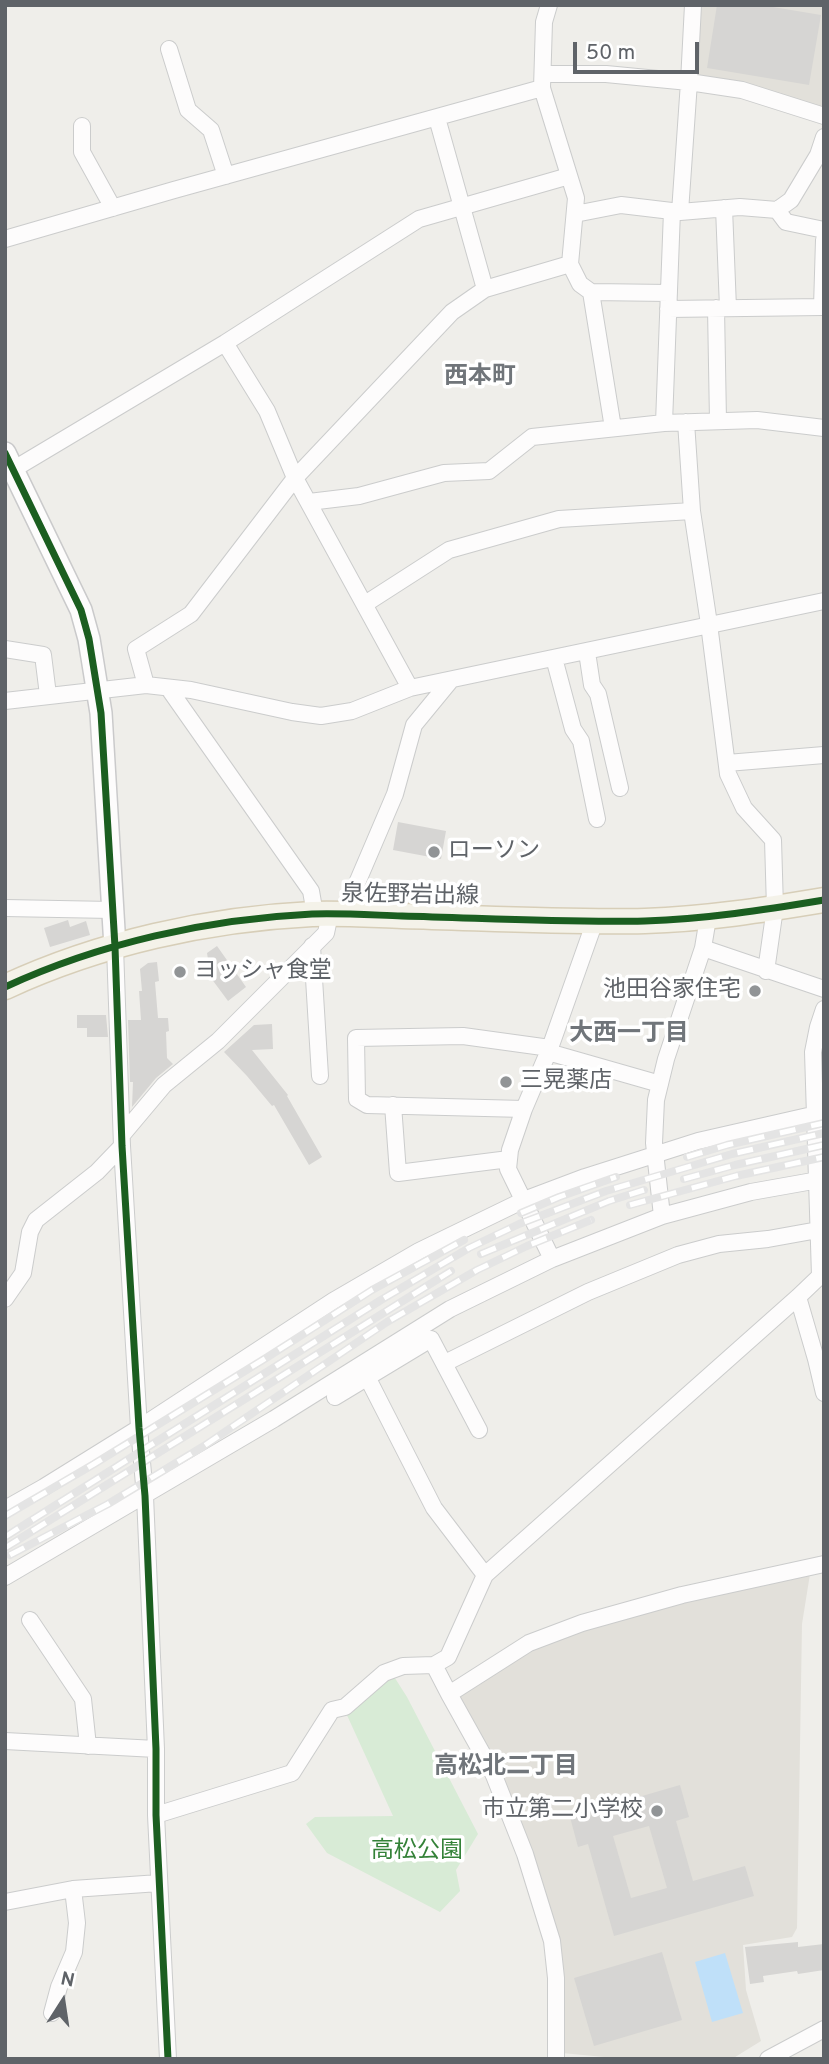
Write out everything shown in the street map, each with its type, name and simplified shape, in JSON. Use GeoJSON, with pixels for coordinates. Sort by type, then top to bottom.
{"type":"FeatureCollection","features":[{"type":"Feature","properties":{"kind":"main road","name":"泉佐野岩出線"},"geometry":{"type":"LineString","coordinates":[[5,987],[65,961],[114,947],[183,930],[276,917],[329,914],[595,921],[708,918],[824,900]]}},
{"type":"Feature","properties":{"kind":"street"},"geometry":{"type":"LineString","coordinates":[[549,5],[544,22],[543,81],[576,198],[570,264],[580,284],[592,292],[722,308],[822,307],[824,240]]}},
{"type":"Feature","properties":{"kind":"street"},"geometry":{"type":"LineString","coordinates":[[664,423],[668,301],[689,82],[693,5]]}},
{"type":"Feature","properties":{"kind":"street"},"geometry":{"type":"LineString","coordinates":[[169,49],[188,110],[211,130],[226,176]]}},
{"type":"Feature","properties":{"kind":"street"},"geometry":{"type":"LineString","coordinates":[[5,239],[438,118],[543,81],[606,74],[689,82],[741,90],[824,116]]}},
{"type":"Feature","properties":{"kind":"street"},"geometry":{"type":"LineString","coordinates":[[438,118],[485,289]]}},
{"type":"Feature","properties":{"kind":"street"},"geometry":{"type":"LineString","coordinates":[[82,126],[82,152],[113,208]]}},
{"type":"Feature","properties":{"kind":"street"},"geometry":{"type":"LineString","coordinates":[[575,214],[621,205],[676,211],[740,206],[777,210],[791,200],[818,155],[824,137]]}},
{"type":"Feature","properties":{"kind":"street"},"geometry":{"type":"LineString","coordinates":[[168,2059],[145,1496],[122,1140],[101,713],[89,639],[81,610],[10,461],[225,343],[419,219],[569,176]]}},
{"type":"Feature","properties":{"kind":"street"},"geometry":{"type":"LineString","coordinates":[[718,421],[724,208]]}},
{"type":"Feature","properties":{"kind":"street"},"geometry":{"type":"LineString","coordinates":[[777,210],[786,222],[824,230]]}},
{"type":"Feature","properties":{"kind":"street"},"geometry":{"type":"LineString","coordinates":[[146,685],[136,649],[191,614],[295,478],[452,312],[485,289],[570,264]]}},
{"type":"Feature","properties":{"kind":"street"},"geometry":{"type":"LineString","coordinates":[[592,292],[613,428]]}},
{"type":"Feature","properties":{"kind":"street"},"geometry":{"type":"LineString","coordinates":[[225,343],[267,411],[295,478],[410,688]]}},
{"type":"Feature","properties":{"kind":"street"},"geometry":{"type":"LineString","coordinates":[[309,502],[359,496],[444,473],[489,471],[533,437],[664,423],[718,421],[757,420],[824,428]]}},
{"type":"Feature","properties":{"kind":"street"},"geometry":{"type":"LineString","coordinates":[[686,422],[692,511],[728,774],[744,808],[773,840],[775,908],[766,971]]}},
{"type":"Feature","properties":{"kind":"street"},"geometry":{"type":"LineString","coordinates":[[365,604],[449,550],[559,519],[692,511]]}},
{"type":"Feature","properties":{"kind":"street"},"geometry":{"type":"LineString","coordinates":[[5,701],[146,685],[191,690],[321,716],[352,711],[410,688],[824,601]]}},
{"type":"Feature","properties":{"kind":"street"},"geometry":{"type":"LineString","coordinates":[[5,649],[43,655],[48,695]]}},
{"type":"Feature","properties":{"kind":"street"},"geometry":{"type":"LineString","coordinates":[[587,652],[592,685],[598,694],[620,788]]}},
{"type":"Feature","properties":{"kind":"street"},"geometry":{"type":"LineString","coordinates":[[554,658],[573,729],[580,741],[597,819]]}},
{"type":"Feature","properties":{"kind":"street"},"geometry":{"type":"LineString","coordinates":[[5,1298],[23,1273],[30,1231],[36,1220],[97,1172],[164,1085],[218,1041],[326,933],[329,914],[351,897],[395,794],[414,726],[451,680]]}},
{"type":"Feature","properties":{"kind":"street"},"geometry":{"type":"LineString","coordinates":[[169,689],[329,914]]}},
{"type":"Feature","properties":{"kind":"street"},"geometry":{"type":"LineString","coordinates":[[727,763],[824,755]]}},
{"type":"Feature","properties":{"kind":"street"},"geometry":{"type":"LineString","coordinates":[[5,908],[112,910]]}},
{"type":"Feature","properties":{"kind":"street"},"geometry":{"type":"LineString","coordinates":[[662,1216],[654,1143],[660,1084],[703,948],[708,918]]}},
{"type":"Feature","properties":{"kind":"street"},"geometry":{"type":"LineString","coordinates":[[552,1259],[508,1168],[510,1150],[595,921]]}},
{"type":"Feature","properties":{"kind":"street"},"geometry":{"type":"LineString","coordinates":[[312,946],[320,1076]]}},
{"type":"Feature","properties":{"kind":"street"},"geometry":{"type":"LineString","coordinates":[[703,948],[824,989]]}},
{"type":"Feature","properties":{"kind":"street"},"geometry":{"type":"LineString","coordinates":[[156,1815],[292,1773],[332,1710],[345,1707],[384,1673],[403,1667],[434,1665],[448,1657],[485,1575],[820,1276],[819,1113],[813,1052],[824,1009]]}},
{"type":"Feature","properties":{"kind":"street"},"geometry":{"type":"LineString","coordinates":[[524,1109],[367,1105],[357,1099],[356,1038],[463,1036],[549,1050],[660,1084]]}},
{"type":"Feature","properties":{"kind":"street"},"geometry":{"type":"LineString","coordinates":[[393,1105],[398,1173],[509,1159]]}},
{"type":"Feature","properties":{"kind":"street"},"geometry":{"type":"LineString","coordinates":[[5,1508],[139,1428],[333,1301],[419,1251],[524,1200],[585,1177],[698,1141],[819,1113]]}},
{"type":"Feature","properties":{"kind":"street"},"geometry":{"type":"LineString","coordinates":[[335,1397],[364,1371],[450,1310],[552,1259],[662,1216],[751,1192],[820,1179]]}},
{"type":"Feature","properties":{"kind":"street"},"geometry":{"type":"LineString","coordinates":[[445,1363],[588,1292],[678,1255],[719,1244],[818,1230]]}},
{"type":"Feature","properties":{"kind":"street"},"geometry":{"type":"LineString","coordinates":[[798,1297],[824,1393]]}},
{"type":"Feature","properties":{"kind":"street"},"geometry":{"type":"LineString","coordinates":[[5,1577],[364,1371],[431,1339],[479,1430]]}},
{"type":"Feature","properties":{"kind":"street"},"geometry":{"type":"LineString","coordinates":[[364,1371],[434,1508],[485,1575]]}},
{"type":"Feature","properties":{"kind":"street"},"geometry":{"type":"LineString","coordinates":[[449,1694],[529,1643],[582,1623],[682,1595],[824,1564]]}},
{"type":"Feature","properties":{"kind":"street"},"geometry":{"type":"LineString","coordinates":[[30,1620],[83,1699],[88,1746]]}},
{"type":"Feature","properties":{"kind":"street"},"geometry":{"type":"LineString","coordinates":[[434,1665],[494,1773],[525,1854],[552,1941],[556,1978],[556,2059]]}},
{"type":"Feature","properties":{"kind":"street"},"geometry":{"type":"LineString","coordinates":[[5,1741],[156,1749]]}},
{"type":"Feature","properties":{"kind":"street"},"geometry":{"type":"LineString","coordinates":[[5,1902],[73,1889],[159,1883]]}},
{"type":"Feature","properties":{"kind":"street"},"geometry":{"type":"LineString","coordinates":[[52,2013],[59,1987],[74,1952],[78,1923],[73,1889]]}},
{"type":"Feature","properties":{"kind":"street"},"geometry":{"type":"LineString","coordinates":[[768,2059],[824,2029]]}},
{"type":"Feature","properties":{"kind":"shaded area"},"geometry":{"type":"Polygon","coordinates":[[[698,5],[824,5],[824,109],[700,76],[694,69],[698,5]]]}},
{"type":"Feature","properties":{"kind":"shaded area","name":"市立第二小学校"},"geometry":{"type":"Polygon","coordinates":[[[810,1574],[802,1624],[797,1928],[792,1937],[743,1945],[746,1990],[761,2041],[732,2059],[625,2059],[562,2053],[558,1943],[459,1705],[461,1695],[534,1649],[586,1628],[683,1600],[810,1574]]]}},
{"type":"Feature","properties":{"kind":"green space","name":"高松公園"},"geometry":{"type":"Polygon","coordinates":[[[393,1675],[478,1834],[456,1870],[460,1891],[440,1912],[327,1853],[306,1824],[315,1817],[393,1816],[346,1713],[393,1675]]]}},
{"type":"Feature","properties":{"kind":"water"},"geometry":{"type":"Polygon","coordinates":[[[725,1953],[743,2013],[712,2022],[695,1962],[725,1953]]]}},
{"type":"Feature","properties":{"kind":"building"},"geometry":{"type":"Polygon","coordinates":[[[717,5],[761,5],[821,15],[809,85],[707,68],[717,5]]]}},
{"type":"Feature","properties":{"kind":"building"},"geometry":{"type":"Polygon","coordinates":[[[398,822],[446,831],[441,859],[393,850],[398,822]]]}},
{"type":"Feature","properties":{"kind":"building"},"geometry":{"type":"Polygon","coordinates":[[[68,920],[70,927],[86,921],[90,935],[50,947],[44,928],[68,920]]]}},
{"type":"Feature","properties":{"kind":"building"},"geometry":{"type":"Polygon","coordinates":[[[217,946],[246,987],[228,1001],[211,978],[207,953],[217,946]]]}},
{"type":"Feature","properties":{"kind":"building"},"geometry":{"type":"Polygon","coordinates":[[[157,962],[159,981],[155,982],[158,1018],[168,1018],[167,1058],[173,1064],[156,1078],[132,1107],[133,1082],[130,1082],[128,1020],[141,1020],[140,969],[148,963],[157,962]]]}},
{"type":"Feature","properties":{"kind":"building"},"geometry":{"type":"Polygon","coordinates":[[[77,1015],[106,1015],[108,1037],[87,1037],[87,1028],[77,1028],[77,1015]]]}},
{"type":"Feature","properties":{"kind":"building"},"geometry":{"type":"Polygon","coordinates":[[[272,1024],[273,1049],[252,1050],[288,1095],[322,1157],[309,1165],[274,1105],[272,1106],[224,1052],[254,1025],[272,1024]]]}},
{"type":"Feature","properties":{"kind":"building"},"geometry":{"type":"Polygon","coordinates":[[[680,1785],[689,1817],[676,1821],[693,1881],[745,1866],[754,1896],[614,1936],[588,1844],[578,1847],[570,1817],[680,1785]],[[649,1826],[613,1836],[631,1898],[667,1888],[649,1826]]]}},
{"type":"Feature","properties":{"kind":"building"},"geometry":{"type":"Polygon","coordinates":[[[798,1942],[798,1947],[824,1944],[824,1970],[763,1976],[764,1982],[750,1984],[745,1947],[798,1942]]]}},
{"type":"Feature","properties":{"kind":"building"},"geometry":{"type":"Polygon","coordinates":[[[662,1952],[682,2020],[594,2046],[574,1978],[662,1952]]]}},
{"type":"Feature","properties":{"kind":"railway"},"geometry":{"type":"LineString","coordinates":[[687,1157],[824,1123]]}},
{"type":"Feature","properties":{"kind":"railway"},"geometry":{"type":"LineString","coordinates":[[5,1537],[381,1300],[469,1248],[519,1224],[606,1191],[732,1154],[824,1133]]}},
{"type":"Feature","properties":{"kind":"railway"},"geometry":{"type":"LineString","coordinates":[[684,1179],[824,1145]]}},
{"type":"Feature","properties":{"kind":"railway"},"geometry":{"type":"LineString","coordinates":[[630,1205],[736,1176],[824,1157]]}},
{"type":"Feature","properties":{"kind":"railway"},"geometry":{"type":"LineString","coordinates":[[521,1213],[616,1177]]}},
{"type":"Feature","properties":{"kind":"railway"},"geometry":{"type":"LineString","coordinates":[[481,1254],[609,1201],[644,1190]]}},
{"type":"Feature","properties":{"kind":"railway"},"geometry":{"type":"LineString","coordinates":[[10,1555],[108,1504],[204,1446],[387,1322],[477,1270],[591,1220]]}},
{"type":"Feature","properties":{"kind":"railway"},"geometry":{"type":"LineString","coordinates":[[5,1516],[94,1464],[372,1290],[464,1240]]}},
{"type":"Feature","properties":{"kind":"railway"},"geometry":{"type":"LineString","coordinates":[[5,1548],[451,1271]]}},
{"type":"Feature","properties":{"kind":"cycle path"},"geometry":{"type":"LineString","coordinates":[[5,453],[81,610],[89,639],[101,713],[115,947],[122,1146],[145,1496],[168,2059]]}},
{"type":"Feature","properties":{"kind":"cycle path"},"geometry":{"type":"LineString","coordinates":[[5,987],[41,971],[116,946],[234,921],[312,914],[645,921],[757,911],[824,900]]}},
{"type":"Feature","properties":{"kind":"place","name":"ローソン"},"geometry":{"type":"Point","coordinates":[434,852]}},
{"type":"Feature","properties":{"kind":"place","name":"ヨッシャ食堂"},"geometry":{"type":"Point","coordinates":[180,972]}},
{"type":"Feature","properties":{"kind":"place","name":"池田谷家住宅"},"geometry":{"type":"Point","coordinates":[755,991]}},
{"type":"Feature","properties":{"kind":"place","name":"三晃薬店"},"geometry":{"type":"Point","coordinates":[506,1082]}},
{"type":"Feature","properties":{"kind":"place","name":"市立第二小学校"},"geometry":{"type":"Point","coordinates":[657,1811]}},
{"type":"Feature","properties":{"kind":"district","name":"西本町"},"geometry":{"type":"Point","coordinates":[480,378]}},
{"type":"Feature","properties":{"kind":"district","name":"大西一丁目"},"geometry":{"type":"Point","coordinates":[629,1035]}},
{"type":"Feature","properties":{"kind":"district","name":"高松北二丁目"},"geometry":{"type":"Point","coordinates":[506,1768]}}]}
